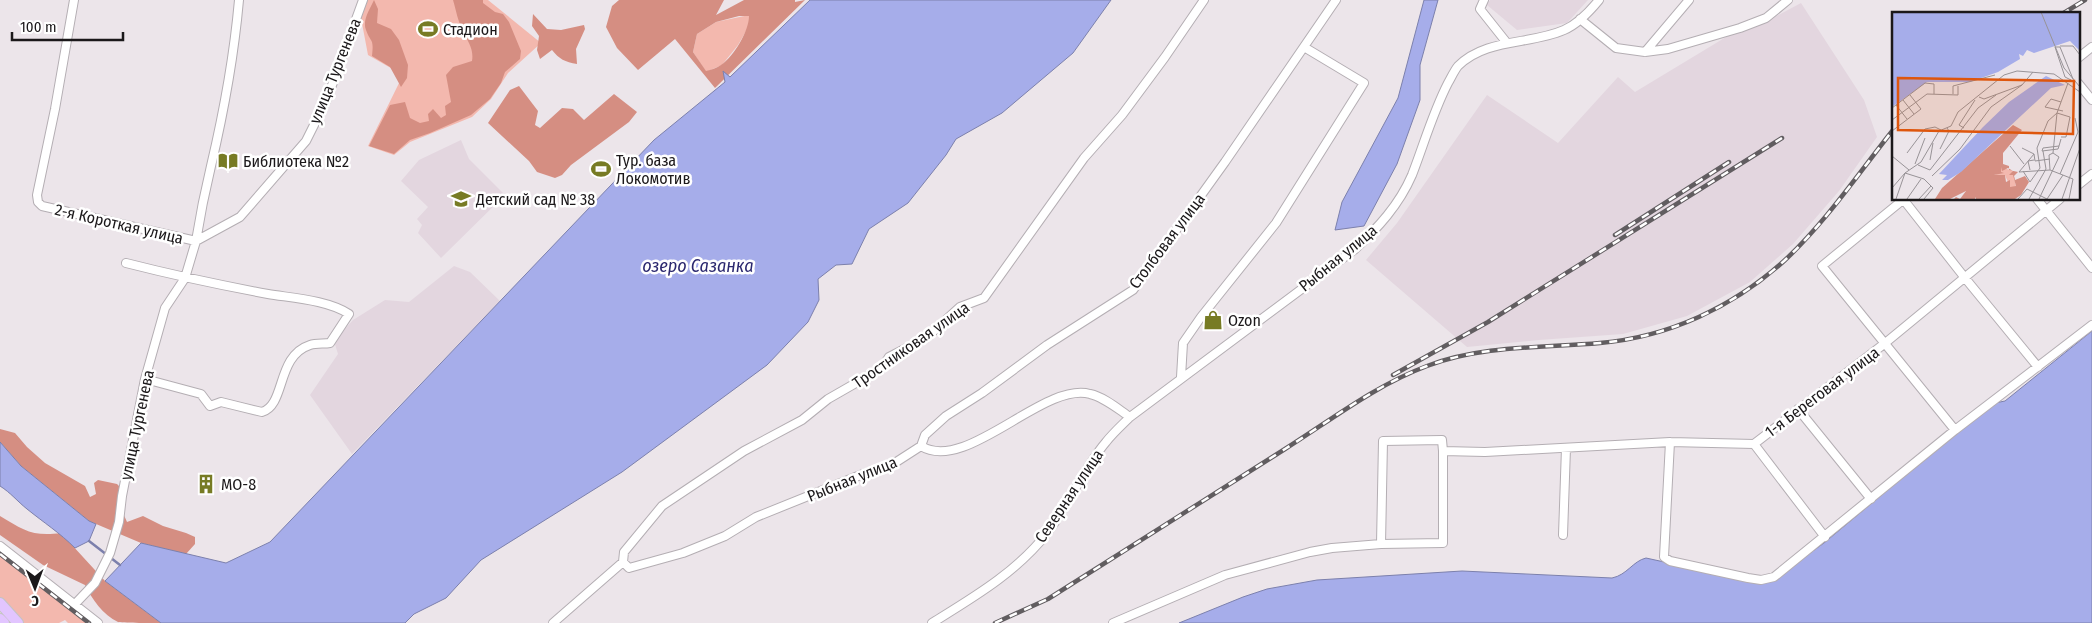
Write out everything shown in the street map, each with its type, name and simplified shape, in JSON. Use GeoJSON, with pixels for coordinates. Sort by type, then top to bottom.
{"type":"FeatureCollection","features":[{"type":"Feature","properties":{"kind":"main road"},"geometry":{"type":"LineString","coordinates":[[0,603],[18,623]]}},
{"type":"Feature","properties":{"kind":"main road"},"geometry":{"type":"LineString","coordinates":[[0,619],[4,623]]}},
{"type":"Feature","properties":{"kind":"street","name":"2-я Короткая улица"},"geometry":{"type":"LineString","coordinates":[[74,0],[55,109],[37,195],[38,202],[42,206],[196,241]]}},
{"type":"Feature","properties":{"kind":"street","name":"улица Тургенева"},"geometry":{"type":"LineString","coordinates":[[74,605],[95,583],[110,553],[119,522],[122,496],[145,378],[165,308],[185,278],[196,241],[202,202],[211,167],[235,47],[239,0]]}},
{"type":"Feature","properties":{"kind":"street","name":"улица Тургенева"},"geometry":{"type":"LineString","coordinates":[[196,241],[240,217],[306,141],[327,99],[363,0]]}},
{"type":"Feature","properties":{"kind":"street","name":"Тростниковая улица"},"geometry":{"type":"LineString","coordinates":[[623,562],[624,552],[662,506],[744,452],[802,420],[828,399],[882,368],[889,357],[926,338],[960,307],[984,298],[1084,158],[1122,115],[1204,0]]}},
{"type":"Feature","properties":{"kind":"street","name":"Столбовая улица"},"geometry":{"type":"LineString","coordinates":[[921,446],[925,435],[946,416],[982,393],[1048,345],[1133,290],[1225,162],[1336,0]]}},
{"type":"Feature","properties":{"kind":"street"},"geometry":{"type":"LineString","coordinates":[[1484,0],[1480,9],[1507,43]]}},
{"type":"Feature","properties":{"kind":"street","name":"Рыбная улица"},"geometry":{"type":"LineString","coordinates":[[1130,417],[1181,377],[1354,250],[1378,228],[1399,200],[1411,176],[1440,99],[1457,67],[1479,51],[1507,43],[1550,35],[1566,29],[1580,20],[1599,0]]}},
{"type":"Feature","properties":{"kind":"street"},"geometry":{"type":"LineString","coordinates":[[1645,52],[1689,0]]}},
{"type":"Feature","properties":{"kind":"street"},"geometry":{"type":"LineString","coordinates":[[1580,20],[1616,48],[1645,52],[1668,49],[1740,28],[1766,18],[1788,0]]}},
{"type":"Feature","properties":{"kind":"street"},"geometry":{"type":"LineString","coordinates":[[1181,377],[1183,343],[1276,223],[1364,83],[1304,47]]}},
{"type":"Feature","properties":{"kind":"street"},"geometry":{"type":"LineString","coordinates":[[2080,56],[2092,47]]}},
{"type":"Feature","properties":{"kind":"street"},"geometry":{"type":"LineString","coordinates":[[2080,85],[2092,100]]}},
{"type":"Feature","properties":{"kind":"street"},"geometry":{"type":"LineString","coordinates":[[2080,183],[2092,174]]}},
{"type":"Feature","properties":{"kind":"street"},"geometry":{"type":"LineString","coordinates":[[1903,200],[1822,266],[1955,430]]}},
{"type":"Feature","properties":{"kind":"street"},"geometry":{"type":"LineString","coordinates":[[1905,200],[1965,278],[2038,367]]}},
{"type":"Feature","properties":{"kind":"street"},"geometry":{"type":"LineString","coordinates":[[2038,200],[2092,268]]}},
{"type":"Feature","properties":{"kind":"street","name":"1-я Береговая улица"},"geometry":{"type":"LineString","coordinates":[[1443,451],[1485,452],[1670,442],[1754,444],[1884,344],[2059,200]]}},
{"type":"Feature","properties":{"kind":"street"},"geometry":{"type":"LineString","coordinates":[[126,263],[185,278],[309,301],[342,309],[349,314],[330,343],[310,345],[294,355],[284,372],[273,405],[269,410],[262,412],[221,402],[210,406],[200,394],[145,378]]}},
{"type":"Feature","properties":{"kind":"street"},"geometry":{"type":"LineString","coordinates":[[1670,442],[1664,557],[1670,561],[1761,580],[1774,577],[1955,430],[2092,325]]}},
{"type":"Feature","properties":{"kind":"street"},"geometry":{"type":"LineString","coordinates":[[921,446],[933,450],[948,450],[966,446],[1011,424],[1032,409],[1074,392],[1090,394],[1130,417]]}},
{"type":"Feature","properties":{"kind":"street"},"geometry":{"type":"LineString","coordinates":[[1798,409],[1871,499]]}},
{"type":"Feature","properties":{"kind":"street","name":"Северная улица"},"geometry":{"type":"LineString","coordinates":[[932,623],[1018,566],[1047,533],[1063,511],[1105,442],[1130,417]]}},
{"type":"Feature","properties":{"kind":"street"},"geometry":{"type":"LineString","coordinates":[[1113,623],[1225,575],[1310,552],[1332,548],[1381,544],[1443,543],[1442,440],[1382,441],[1381,544]]}},
{"type":"Feature","properties":{"kind":"street"},"geometry":{"type":"LineString","coordinates":[[1754,444],[1825,537]]}},
{"type":"Feature","properties":{"kind":"street","name":"Рыбная улица"},"geometry":{"type":"LineString","coordinates":[[623,562],[630,568],[683,554],[725,536],[756,517],[863,474],[890,466],[921,446]]}},
{"type":"Feature","properties":{"kind":"street"},"geometry":{"type":"LineString","coordinates":[[1564,535],[1566,448]]}},
{"type":"Feature","properties":{"kind":"street"},"geometry":{"type":"LineString","coordinates":[[0,546],[98,623]]}},
{"type":"Feature","properties":{"kind":"street"},"geometry":{"type":"LineString","coordinates":[[553,623],[623,562]]}},
{"type":"Feature","properties":{"kind":"shaded area"},"geometry":{"type":"Polygon","coordinates":[[[367,0],[488,0],[541,43],[508,73],[491,99],[472,117],[410,142],[394,155],[368,146],[403,75],[368,55],[361,18],[367,0]]]}},
{"type":"Feature","properties":{"kind":"shaded area"},"geometry":{"type":"Polygon","coordinates":[[[374,0],[378,9],[377,23],[391,29],[399,40],[408,65],[407,78],[401,87],[390,67],[372,56],[372,43],[366,30],[365,22],[374,0]]]}},
{"type":"Feature","properties":{"kind":"shaded area"},"geometry":{"type":"Polygon","coordinates":[[[453,0],[483,0],[483,3],[495,12],[503,14],[509,22],[521,51],[520,59],[505,72],[501,83],[490,99],[471,115],[410,140],[394,154],[369,146],[390,105],[405,102],[410,118],[420,123],[429,121],[428,114],[433,109],[441,118],[446,115],[445,106],[451,102],[446,75],[453,67],[472,61],[471,49],[460,24],[453,0]]]}},
{"type":"Feature","properties":{"kind":"shaded area"},"geometry":{"type":"Polygon","coordinates":[[[619,0],[724,0],[716,15],[744,0],[795,0],[795,2],[805,0],[715,88],[675,39],[638,70],[617,48],[606,27],[612,6],[619,0]],[[739,16],[716,22],[697,34],[693,52],[706,71],[719,66],[731,56],[744,36],[749,16],[739,16]]]}},
{"type":"Feature","properties":{"kind":"shaded area"},"geometry":{"type":"Polygon","coordinates":[[[1490,0],[1588,0],[1567,23],[1517,30],[1487,5],[1490,0]]]}},
{"type":"Feature","properties":{"kind":"shaded area"},"geometry":{"type":"Polygon","coordinates":[[[1801,3],[1864,100],[1877,137],[1839,191],[1793,244],[1750,282],[1687,316],[1623,334],[1467,347],[1366,260],[1397,223],[1487,95],[1558,143],[1618,77],[1635,92],[1736,31],[1765,22],[1801,3]]]}},
{"type":"Feature","properties":{"kind":"shaded area"},"geometry":{"type":"Polygon","coordinates":[[[533,14],[547,29],[561,30],[584,25],[585,29],[576,49],[577,64],[563,60],[552,50],[540,59],[537,50],[539,36],[532,26],[533,14]]]}},
{"type":"Feature","properties":{"kind":"shaded area"},"geometry":{"type":"Polygon","coordinates":[[[749,15],[749,26],[738,45],[722,65],[706,72],[693,52],[697,34],[716,22],[749,15]]]}},
{"type":"Feature","properties":{"kind":"shaded area"},"geometry":{"type":"Polygon","coordinates":[[[519,86],[538,111],[535,125],[540,128],[562,108],[573,109],[584,120],[614,94],[637,112],[629,122],[571,165],[562,175],[555,178],[537,172],[529,161],[488,123],[510,90],[519,86]]]}},
{"type":"Feature","properties":{"kind":"shaded area","name":"Детский сад № 38"},"geometry":{"type":"Polygon","coordinates":[[[461,140],[469,159],[505,195],[441,258],[418,233],[422,225],[417,219],[428,207],[401,181],[419,160],[461,140]]]}},
{"type":"Feature","properties":{"kind":"shaded area"},"geometry":{"type":"Polygon","coordinates":[[[454,266],[470,272],[500,301],[352,454],[310,395],[338,354],[334,341],[353,320],[385,300],[409,302],[454,266]]]}},
{"type":"Feature","properties":{"kind":"shaded area"},"geometry":{"type":"Polygon","coordinates":[[[0,429],[15,433],[45,463],[85,486],[90,497],[96,494],[94,483],[98,480],[117,484],[120,487],[119,504],[127,522],[143,516],[163,526],[195,537],[195,544],[186,554],[141,543],[89,521],[21,466],[0,442],[0,429]]]}},
{"type":"Feature","properties":{"kind":"shaded area"},"geometry":{"type":"Polygon","coordinates":[[[0,516],[15,525],[35,533],[61,533],[105,581],[161,623],[118,622],[113,619],[98,606],[85,585],[43,565],[0,535],[0,516]]]}},
{"type":"Feature","properties":{"kind":"shaded area"},"geometry":{"type":"Polygon","coordinates":[[[0,552],[92,623],[68,623],[65,620],[59,623],[22,623],[0,598],[0,552]]]}},
{"type":"Feature","properties":{"kind":"water","name":"озеро Сазанка"},"geometry":{"type":"Polygon","coordinates":[[[810,0],[1111,0],[1073,53],[1002,113],[956,139],[946,155],[908,203],[869,229],[852,264],[836,265],[818,279],[819,300],[808,322],[767,365],[622,472],[481,560],[446,598],[414,614],[405,623],[161,623],[105,581],[141,543],[226,563],[270,542],[654,140],[725,82],[723,71],[730,77],[810,0]]]}},
{"type":"Feature","properties":{"kind":"water"},"geometry":{"type":"Polygon","coordinates":[[[1424,0],[1438,0],[1420,65],[1420,100],[1397,164],[1364,226],[1335,230],[1342,202],[1398,98],[1424,0]]]}},
{"type":"Feature","properties":{"kind":"water"},"geometry":{"type":"Polygon","coordinates":[[[2092,331],[2092,623],[1179,623],[1267,589],[1317,580],[1462,571],[1612,578],[1622,574],[1637,562],[1646,558],[1751,581],[1789,568],[1824,543],[1981,412],[1995,403],[2005,401],[2092,331]]]}},
{"type":"Feature","properties":{"kind":"water"},"geometry":{"type":"Polygon","coordinates":[[[0,442],[21,466],[89,521],[96,524],[89,541],[75,548],[0,486],[0,442]]]}},
{"type":"Feature","properties":{"kind":"waterway"},"geometry":{"type":"LineString","coordinates":[[89,541],[120,565]]}},
{"type":"Feature","properties":{"kind":"railway"},"geometry":{"type":"LineString","coordinates":[[2065,12],[2085,0]]}},
{"type":"Feature","properties":{"kind":"railway"},"geometry":{"type":"LineString","coordinates":[[995,623],[1048,599],[1354,404],[1408,374],[1448,359],[1469,354],[1513,348],[1626,340],[1675,327],[1722,306],[1764,277],[1799,246],[1828,214],[1892,131]]}},
{"type":"Feature","properties":{"kind":"railway"},"geometry":{"type":"LineString","coordinates":[[1393,375],[1488,322],[1782,138]]}},
{"type":"Feature","properties":{"kind":"railway"},"geometry":{"type":"LineString","coordinates":[[1615,235],[1729,162]]}},
{"type":"Feature","properties":{"kind":"railway"},"geometry":{"type":"LineString","coordinates":[[0,554],[89,623]]}},
{"type":"Feature","properties":{"kind":"place","name":"Стадион"},"geometry":{"type":"Point","coordinates":[428,29]}},
{"type":"Feature","properties":{"kind":"place","name":"Библиотека №2"},"geometry":{"type":"Point","coordinates":[228,161]}},
{"type":"Feature","properties":{"kind":"place","name":"Тур. база Локомотив"},"geometry":{"type":"Point","coordinates":[601,169]}},
{"type":"Feature","properties":{"kind":"place","name":"Детский сад № 38"},"geometry":{"type":"Point","coordinates":[461,199]}},
{"type":"Feature","properties":{"kind":"place","name":"Ozon"},"geometry":{"type":"Point","coordinates":[1213,320]}},
{"type":"Feature","properties":{"kind":"place","name":"MO-8"},"geometry":{"type":"Point","coordinates":[206,484]}}]}
